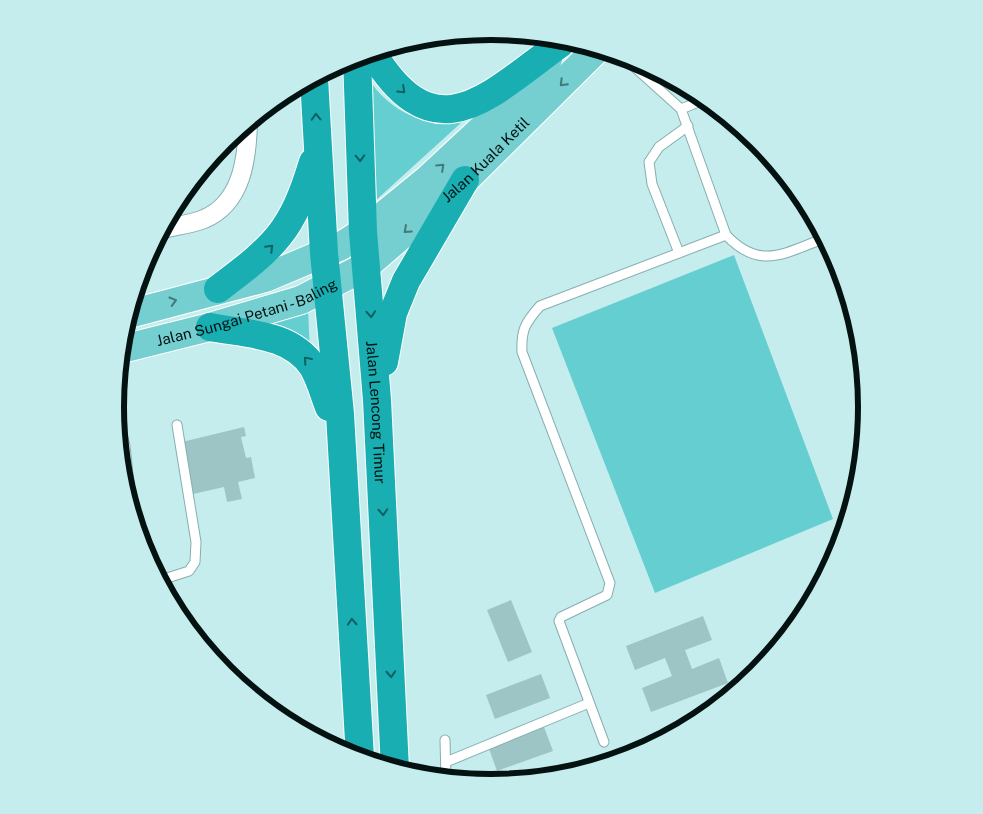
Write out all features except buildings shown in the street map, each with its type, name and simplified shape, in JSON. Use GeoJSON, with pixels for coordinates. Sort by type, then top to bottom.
{"type":"FeatureCollection","features":[{"type":"Feature","properties":{"kind":"highway"},"geometry":{"type":"LineString","coordinates":[[376,58],[391,79],[412,99],[446,111],[470,105],[494,92],[556,46]]}},
{"type":"Feature","properties":{"kind":"highway","name":"Jalan Lencong Timur"},"geometry":{"type":"LineString","coordinates":[[357,66],[363,232],[377,400],[396,761]]}},
{"type":"Feature","properties":{"kind":"highway"},"geometry":{"type":"LineString","coordinates":[[314,86],[324,253],[341,436],[359,749]]}},
{"type":"Feature","properties":{"kind":"highway"},"geometry":{"type":"LineString","coordinates":[[218,289],[260,258],[286,228],[297,207],[317,148]]}},
{"type":"Feature","properties":{"kind":"highway"},"geometry":{"type":"LineString","coordinates":[[377,400],[393,313],[399,296],[415,264],[465,180]]}},
{"type":"Feature","properties":{"kind":"highway"},"geometry":{"type":"LineString","coordinates":[[210,328],[266,337],[296,349],[312,365],[341,436]]}},
{"type":"Feature","properties":{"kind":"main road","name":"Jalan Kuala Ketil"},"geometry":{"type":"LineString","coordinates":[[363,232],[428,179],[501,112],[558,46]]}},
{"type":"Feature","properties":{"kind":"main road","name":"Jalan Kuala Ketil"},"geometry":{"type":"LineString","coordinates":[[366,266],[465,180],[592,54]]}},
{"type":"Feature","properties":{"kind":"main road","name":"Jalan Sungai Petani - Baling"},"geometry":{"type":"LineString","coordinates":[[137,312],[265,278],[296,267],[341,246],[363,232]]}},
{"type":"Feature","properties":{"kind":"main road","name":"Jalan Sungai Petani - Baling"},"geometry":{"type":"LineString","coordinates":[[130,347],[210,328],[301,300],[366,266]]}},
{"type":"Feature","properties":{"kind":"street"},"geometry":{"type":"LineString","coordinates":[[172,227],[204,219],[220,209],[234,194],[241,176],[247,147],[248,133]]}},
{"type":"Feature","properties":{"kind":"lane"},"geometry":{"type":"LineString","coordinates":[[639,71],[681,109],[726,235],[738,247],[749,254],[766,257],[818,240]]}},
{"type":"Feature","properties":{"kind":"lane"},"geometry":{"type":"LineString","coordinates":[[681,109],[696,103]]}},
{"type":"Feature","properties":{"kind":"lane"},"geometry":{"type":"LineString","coordinates":[[679,253],[652,184],[648,162],[659,147],[688,126]]}},
{"type":"Feature","properties":{"kind":"lane"},"geometry":{"type":"LineString","coordinates":[[604,742],[559,621],[561,617],[607,595],[610,584],[522,352],[521,335],[528,320],[540,306],[726,235]]}},
{"type":"Feature","properties":{"kind":"lane"},"geometry":{"type":"LineString","coordinates":[[167,577],[189,571],[193,567],[196,542],[177,425]]}},
{"type":"Feature","properties":{"kind":"lane"},"geometry":{"type":"LineString","coordinates":[[446,762],[590,703]]}},
{"type":"Feature","properties":{"kind":"lane"},"geometry":{"type":"LineString","coordinates":[[445,740],[446,771]]}},
{"type":"Feature","properties":{"kind":"shaded area"},"geometry":{"type":"Polygon","coordinates":[[[369,80],[388,101],[410,115],[435,121],[463,121],[375,201],[369,80]]]}},
{"type":"Feature","properties":{"kind":"shaded area"},"geometry":{"type":"Polygon","coordinates":[[[734,255],[833,519],[655,593],[552,328],[734,255]]]}},
{"type":"Feature","properties":{"kind":"shaded area"},"geometry":{"type":"Polygon","coordinates":[[[308,309],[310,353],[265,323],[308,309]]]}}]}
